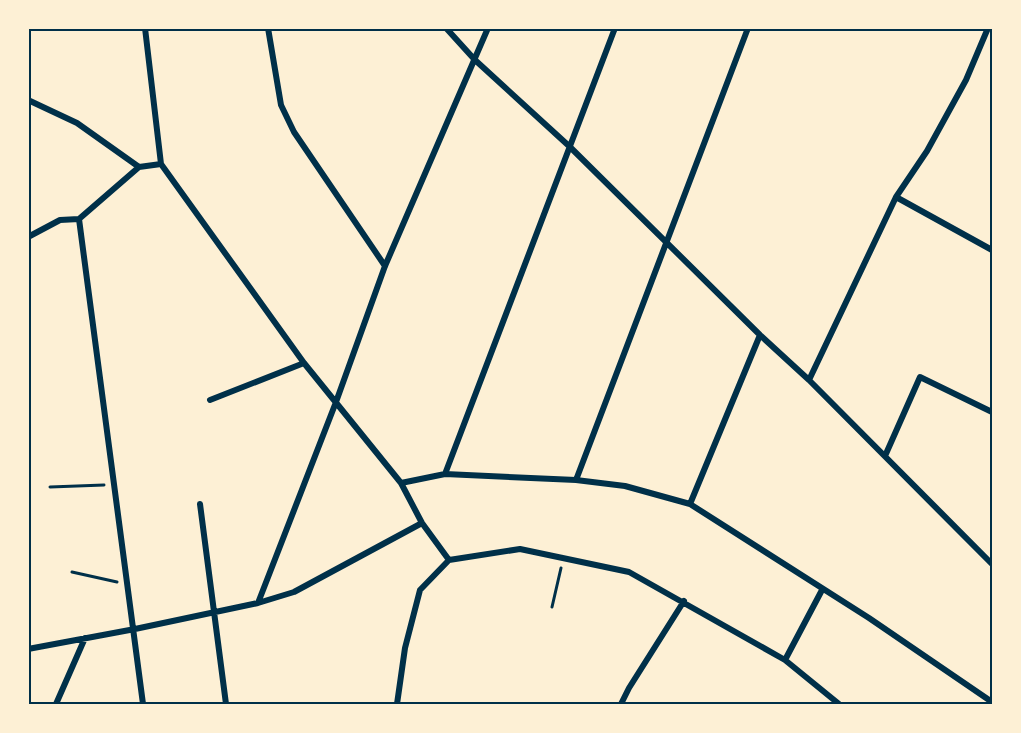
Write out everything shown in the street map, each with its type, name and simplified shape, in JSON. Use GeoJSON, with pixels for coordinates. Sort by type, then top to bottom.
{"type":"FeatureCollection","features":[{"type":"Feature","properties":{"kind":"street"},"geometry":{"type":"LineString","coordinates":[[145,28],[161,164],[304,363],[401,483],[422,523],[449,560]]}},
{"type":"Feature","properties":{"kind":"street"},"geometry":{"type":"LineString","coordinates":[[268,28],[281,105],[294,132],[385,266]]}},
{"type":"Feature","properties":{"kind":"street"},"geometry":{"type":"LineString","coordinates":[[446,28],[475,60],[569,146],[760,335],[809,380],[993,564]]}},
{"type":"Feature","properties":{"kind":"street"},"geometry":{"type":"LineString","coordinates":[[258,603],[336,402],[385,266],[488,28]]}},
{"type":"Feature","properties":{"kind":"street"},"geometry":{"type":"LineString","coordinates":[[445,474],[615,28]]}},
{"type":"Feature","properties":{"kind":"street"},"geometry":{"type":"LineString","coordinates":[[576,480],[748,28]]}},
{"type":"Feature","properties":{"kind":"street"},"geometry":{"type":"LineString","coordinates":[[809,380],[896,197],[927,151],[966,80],[988,28]]}},
{"type":"Feature","properties":{"kind":"street"},"geometry":{"type":"LineString","coordinates":[[28,100],[77,123],[139,167]]}},
{"type":"Feature","properties":{"kind":"street"},"geometry":{"type":"LineString","coordinates":[[28,237],[60,220],[79,219],[139,167],[161,164]]}},
{"type":"Feature","properties":{"kind":"street"},"geometry":{"type":"LineString","coordinates":[[896,197],[993,250]]}},
{"type":"Feature","properties":{"kind":"street"},"geometry":{"type":"LineString","coordinates":[[79,219],[135,629],[143,705]]}},
{"type":"Feature","properties":{"kind":"street"},"geometry":{"type":"LineString","coordinates":[[690,504],[760,335]]}},
{"type":"Feature","properties":{"kind":"street"},"geometry":{"type":"LineString","coordinates":[[210,400],[304,363]]}},
{"type":"Feature","properties":{"kind":"street"},"geometry":{"type":"LineString","coordinates":[[885,456],[920,377],[993,412]]}},
{"type":"Feature","properties":{"kind":"street"},"geometry":{"type":"LineString","coordinates":[[401,483],[445,474],[576,480],[625,486],[690,504],[869,618],[993,702]]}},
{"type":"Feature","properties":{"kind":"street"},"geometry":{"type":"LineString","coordinates":[[200,504],[226,705]]}},
{"type":"Feature","properties":{"kind":"street"},"geometry":{"type":"LineString","coordinates":[[28,648],[135,629],[258,603],[294,592],[422,523]]}},
{"type":"Feature","properties":{"kind":"street"},"geometry":{"type":"LineString","coordinates":[[397,705],[405,648],[420,590],[449,560],[520,549],[629,572],[785,660],[839,705]]}},
{"type":"Feature","properties":{"kind":"street"},"geometry":{"type":"LineString","coordinates":[[785,660],[822,590]]}},
{"type":"Feature","properties":{"kind":"street"},"geometry":{"type":"LineString","coordinates":[[621,705],[629,688],[684,601]]}},
{"type":"Feature","properties":{"kind":"street"},"geometry":{"type":"LineString","coordinates":[[56,705],[85,638]]}},
{"type":"Feature","properties":{"kind":"path"},"geometry":{"type":"LineString","coordinates":[[50,488],[114,485]]}},
{"type":"Feature","properties":{"kind":"path"},"geometry":{"type":"LineString","coordinates":[[552,607],[563,558]]}},
{"type":"Feature","properties":{"kind":"path"},"geometry":{"type":"LineString","coordinates":[[72,572],[128,585]]}}]}
